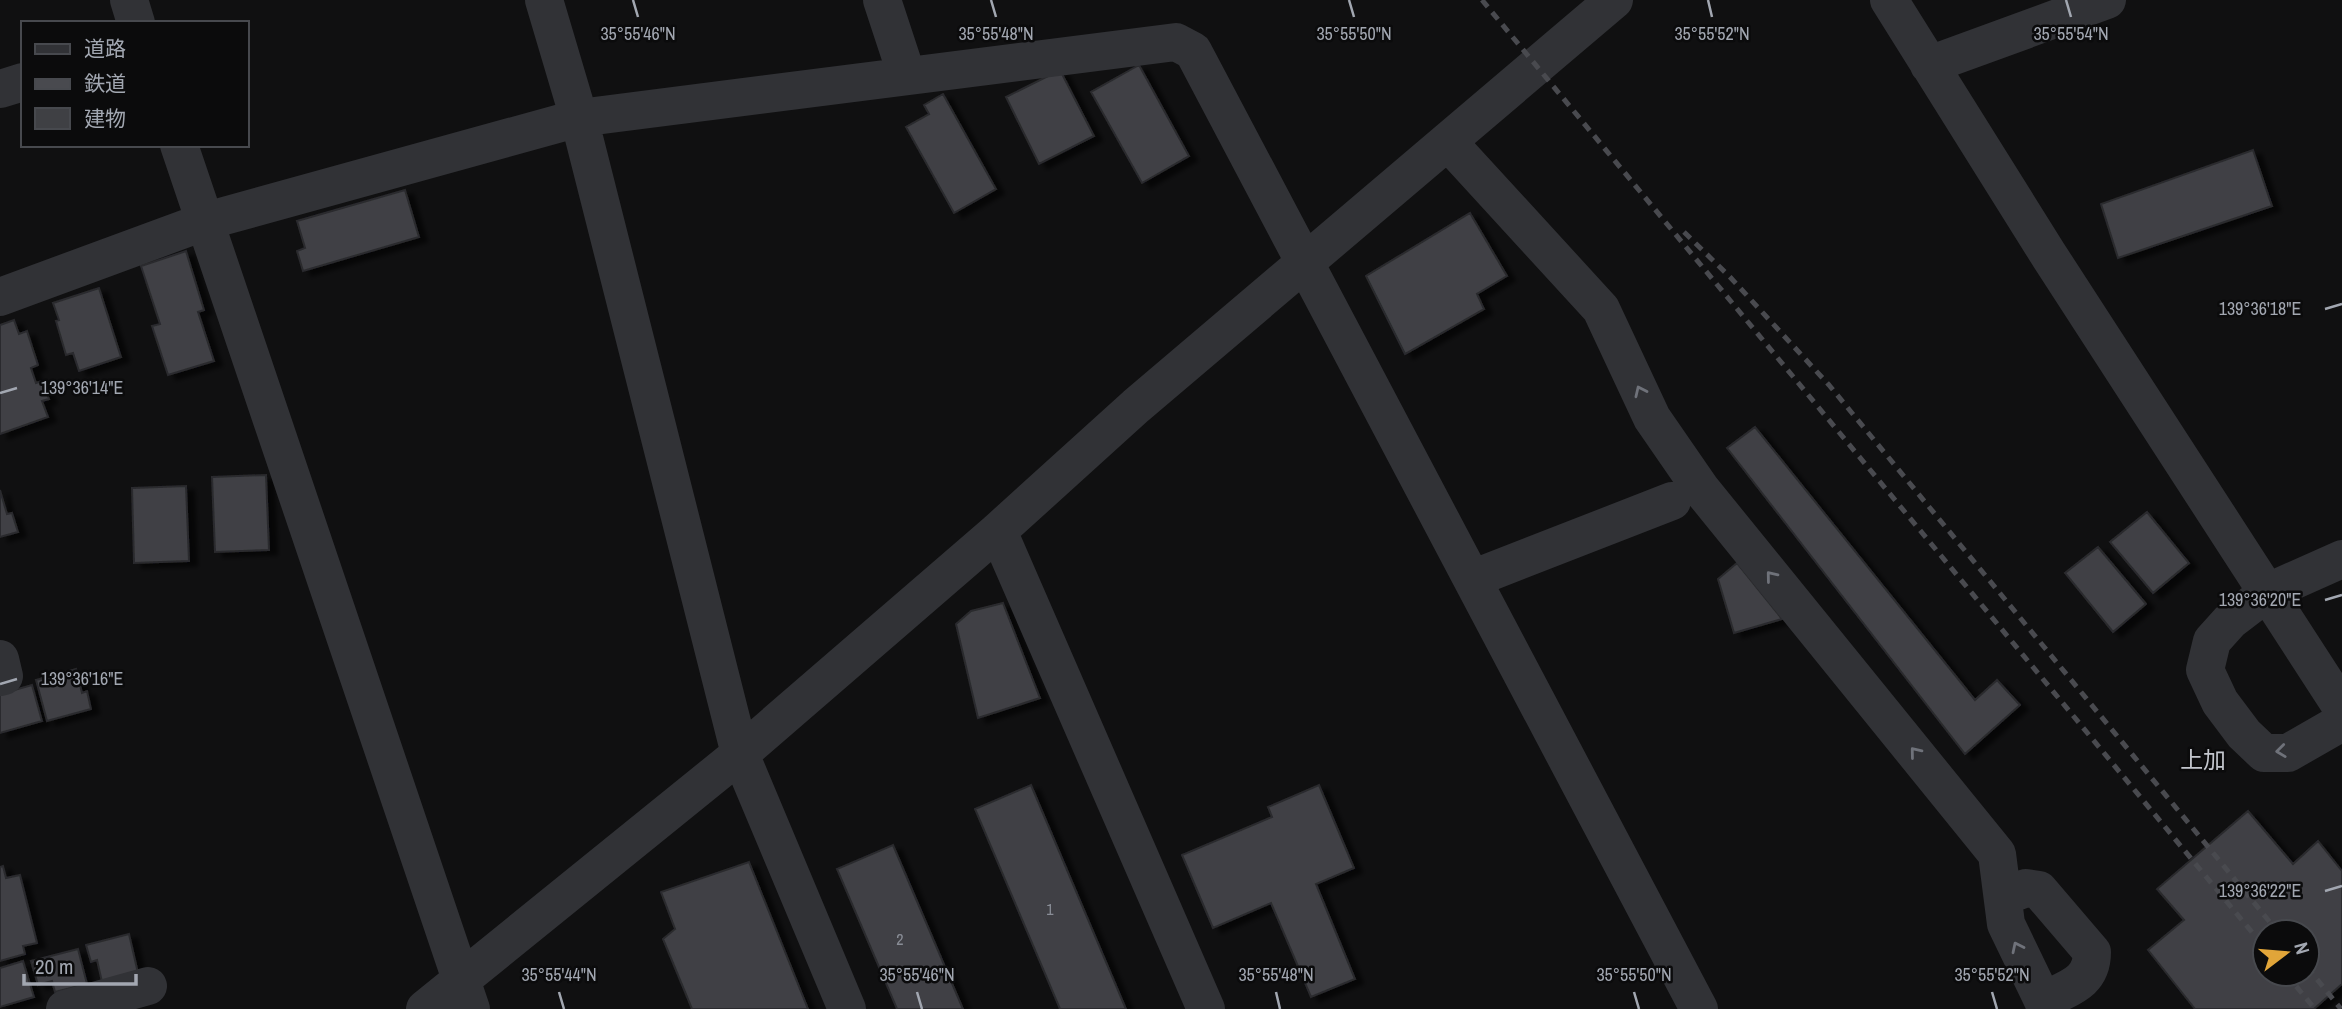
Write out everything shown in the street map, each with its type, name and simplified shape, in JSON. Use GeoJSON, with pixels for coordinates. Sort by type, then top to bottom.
{"type":"FeatureCollection","features":[{"type":"Feature","properties":{"kind":"street"},"geometry":{"type":"LineString","coordinates":[[129,0],[135,21]]}},
{"type":"Feature","properties":{"kind":"street"},"geometry":{"type":"LineString","coordinates":[[544,0],[579,118],[740,754],[847,1009]]}},
{"type":"Feature","properties":{"kind":"street"},"geometry":{"type":"LineString","coordinates":[[882,0],[907,76]]}},
{"type":"Feature","properties":{"kind":"street"},"geometry":{"type":"LineString","coordinates":[[425,1009],[466,994],[998,531],[1136,406],[1614,0]]}},
{"type":"Feature","properties":{"kind":"street"},"geometry":{"type":"LineString","coordinates":[[1889,0],[2048,254],[2342,708]]}},
{"type":"Feature","properties":{"kind":"street"},"geometry":{"type":"LineString","coordinates":[[1929,65],[2107,0]]}},
{"type":"Feature","properties":{"kind":"street"},"geometry":{"type":"LineString","coordinates":[[0,297],[206,221],[579,118],[1177,42],[1193,51],[1699,1009]]}},
{"type":"Feature","properties":{"kind":"street"},"geometry":{"type":"LineString","coordinates":[[0,89],[21,83]]}},
{"type":"Feature","properties":{"kind":"street"},"geometry":{"type":"LineString","coordinates":[[1448,142],[1601,309],[1653,418],[1701,489],[1997,853],[2006,924],[2045,1005],[2084,979],[2092,965],[2092,952],[2039,890],[2026,888],[2003,897]]}},
{"type":"Feature","properties":{"kind":"street"},"geometry":{"type":"LineString","coordinates":[[180,147],[466,994]]}},
{"type":"Feature","properties":{"kind":"street"},"geometry":{"type":"LineString","coordinates":[[1472,579],[1672,501]]}},
{"type":"Feature","properties":{"kind":"street"},"geometry":{"type":"LineString","coordinates":[[998,531],[1206,1009]]}},
{"type":"Feature","properties":{"kind":"street"},"geometry":{"type":"LineString","coordinates":[[2342,559],[2268,592],[2230,621],[2212,641],[2205,670],[2220,702],[2244,733],[2264,752],[2288,752],[2342,722]]}},
{"type":"Feature","properties":{"kind":"street"},"geometry":{"type":"LineString","coordinates":[[0,659],[4,676],[0,677]]}},
{"type":"Feature","properties":{"kind":"street"},"geometry":{"type":"LineString","coordinates":[[65,1009],[148,986]]}},
{"type":"Feature","properties":{"kind":"building"},"geometry":{"type":"Polygon","coordinates":[[[1139,65],[1189,156],[1142,183],[1091,92],[1139,65]]]}},
{"type":"Feature","properties":{"kind":"building"},"geometry":{"type":"Polygon","coordinates":[[[1060,70],[1094,136],[1039,164],[1006,97],[1060,70]]]}},
{"type":"Feature","properties":{"kind":"building"},"geometry":{"type":"Polygon","coordinates":[[[943,94],[996,189],[954,213],[906,127],[929,114],[924,105],[943,94]]]}},
{"type":"Feature","properties":{"kind":"building"},"geometry":{"type":"Polygon","coordinates":[[[2253,150],[2272,206],[2118,258],[2101,204],[2253,150]]]}},
{"type":"Feature","properties":{"kind":"building"},"geometry":{"type":"Polygon","coordinates":[[[405,190],[419,237],[303,271],[297,251],[305,248],[297,221],[405,190]]]}},
{"type":"Feature","properties":{"kind":"building"},"geometry":{"type":"Polygon","coordinates":[[[1470,213],[1507,276],[1477,294],[1484,309],[1405,354],[1366,276],[1470,213]]]}},
{"type":"Feature","properties":{"kind":"building"},"geometry":{"type":"Polygon","coordinates":[[[186,251],[204,310],[198,312],[214,361],[168,375],[152,326],[160,324],[141,266],[186,251]]]}},
{"type":"Feature","properties":{"kind":"building"},"geometry":{"type":"Polygon","coordinates":[[[99,288],[121,357],[79,371],[73,353],[66,355],[53,303],[99,288]]]}},
{"type":"Feature","properties":{"kind":"building"},"geometry":{"type":"Polygon","coordinates":[[[14,320],[19,334],[27,331],[38,365],[31,368],[36,383],[42,381],[49,399],[42,401],[48,417],[0,434],[0,325],[14,320]]]}},
{"type":"Feature","properties":{"kind":"building"},"geometry":{"type":"Polygon","coordinates":[[[1755,427],[1975,700],[1997,680],[2020,705],[1965,754],[1727,448],[1755,427]]]}},
{"type":"Feature","properties":{"kind":"building"},"geometry":{"type":"Polygon","coordinates":[[[266,475],[269,550],[215,552],[212,477],[266,475]]]}},
{"type":"Feature","properties":{"kind":"building"},"geometry":{"type":"Polygon","coordinates":[[[186,486],[189,561],[134,563],[132,488],[186,486]]]}},
{"type":"Feature","properties":{"kind":"building"},"geometry":{"type":"Polygon","coordinates":[[[0,490],[7,514],[12,513],[18,532],[0,537],[0,490]]]}},
{"type":"Feature","properties":{"kind":"building"},"geometry":{"type":"Polygon","coordinates":[[[2147,512],[2189,563],[2153,593],[2110,542],[2147,512]]]}},
{"type":"Feature","properties":{"kind":"building"},"geometry":{"type":"Polygon","coordinates":[[[2098,547],[2146,604],[2113,632],[2065,573],[2098,547]]]}},
{"type":"Feature","properties":{"kind":"building"},"geometry":{"type":"Polygon","coordinates":[[[1737,563],[1782,619],[1734,633],[1718,579],[1737,563]]]}},
{"type":"Feature","properties":{"kind":"building"},"geometry":{"type":"Polygon","coordinates":[[[1003,603],[1040,698],[978,718],[956,624],[971,611],[1003,603]]]}},
{"type":"Feature","properties":{"kind":"building"},"geometry":{"type":"Polygon","coordinates":[[[76,669],[82,693],[87,691],[91,709],[47,721],[36,680],[76,669]]]}},
{"type":"Feature","properties":{"kind":"building"},"geometry":{"type":"Polygon","coordinates":[[[32,685],[42,721],[0,733],[0,694],[32,685]]]}},
{"type":"Feature","properties":{"kind":"building"},"geometry":{"type":"Polygon","coordinates":[[[1031,785],[1126,1009],[1060,1009],[975,809],[1031,785]]]}},
{"type":"Feature","properties":{"kind":"building"},"geometry":{"type":"Polygon","coordinates":[[[1319,785],[1354,868],[1316,884],[1355,979],[1311,997],[1271,903],[1213,928],[1182,855],[1272,817],[1268,807],[1319,785]]]}},
{"type":"Feature","properties":{"kind":"building"},"geometry":{"type":"Polygon","coordinates":[[[2248,811],[2293,864],[2318,841],[2342,871],[2342,984],[2314,1009],[2195,1009],[2148,950],[2184,920],[2157,889],[2248,811]]]}},
{"type":"Feature","properties":{"kind":"building"},"geometry":{"type":"Polygon","coordinates":[[[893,845],[963,1009],[897,1009],[837,869],[893,845]]]}},
{"type":"Feature","properties":{"kind":"building"},"geometry":{"type":"Polygon","coordinates":[[[749,862],[808,1009],[692,1009],[663,939],[675,929],[661,892],[749,862]]]}},
{"type":"Feature","properties":{"kind":"building"},"geometry":{"type":"Polygon","coordinates":[[[3,866],[6,878],[20,875],[37,943],[23,946],[25,954],[0,961],[0,867],[3,866]]]}},
{"type":"Feature","properties":{"kind":"building"},"geometry":{"type":"Polygon","coordinates":[[[129,934],[138,973],[102,982],[97,960],[91,962],[86,945],[129,934]]]}},
{"type":"Feature","properties":{"kind":"building"},"geometry":{"type":"Polygon","coordinates":[[[78,949],[87,984],[55,992],[52,981],[38,985],[31,961],[78,949]]]}},
{"type":"Feature","properties":{"kind":"building"},"geometry":{"type":"Polygon","coordinates":[[[23,961],[34,997],[0,1007],[0,968],[23,961]]]}},
{"type":"Feature","properties":{"kind":"railway"},"geometry":{"type":"LineString","coordinates":[[1482,0],[2251,931]]}},
{"type":"Feature","properties":{"kind":"railway"},"geometry":{"type":"LineString","coordinates":[[1684,232],[1730,277],[1829,385],[2267,918]]}},
{"type":"Feature","properties":{"kind":"railway"},"geometry":{"type":"LineString","coordinates":[[2321,984],[2341,1009]]}},
{"type":"Feature","properties":{"kind":"railway"},"geometry":{"type":"LineString","coordinates":[[2298,988],[2315,1009]]}},
{"type":"Feature","properties":{"kind":"district","name":"上加"},"geometry":{"type":"Point","coordinates":[2203,760]}}]}
